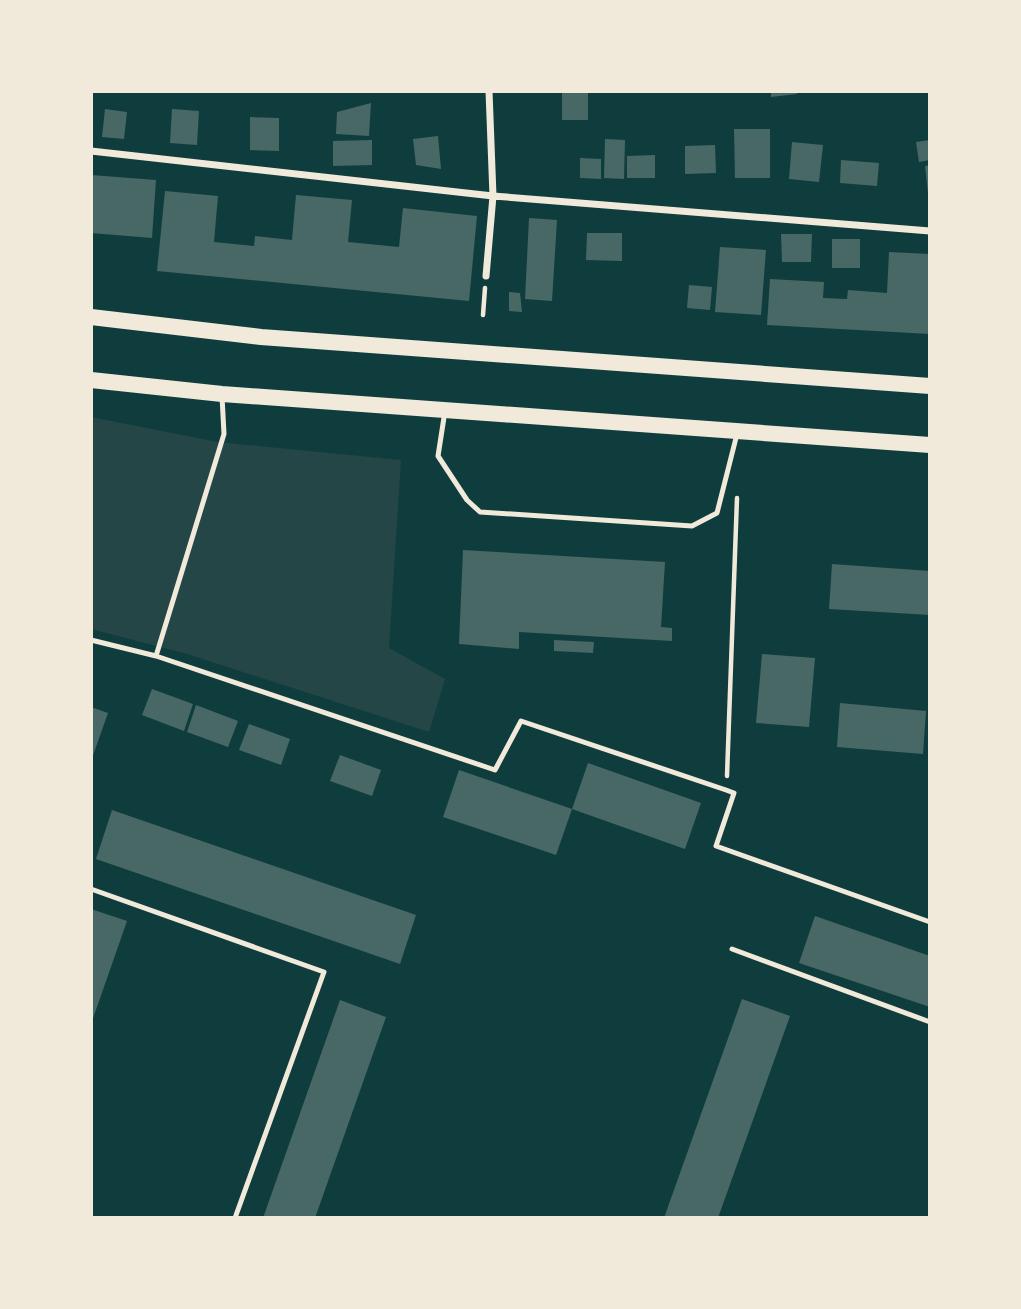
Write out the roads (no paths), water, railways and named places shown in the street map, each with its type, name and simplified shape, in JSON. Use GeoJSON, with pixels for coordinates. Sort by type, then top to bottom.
{"type":"FeatureCollection","features":[{"type":"Feature","properties":{"kind":"main road"},"geometry":{"type":"LineString","coordinates":[[91,317],[261,337],[930,386]]}},
{"type":"Feature","properties":{"kind":"main road"},"geometry":{"type":"LineString","coordinates":[[91,380],[222,394],[930,445]]}},
{"type":"Feature","properties":{"kind":"street"},"geometry":{"type":"LineString","coordinates":[[486,276],[493,196],[489,91]]}},
{"type":"Feature","properties":{"kind":"street"},"geometry":{"type":"LineString","coordinates":[[91,150],[493,196],[930,231]]}},
{"type":"Feature","properties":{"kind":"lane"},"geometry":{"type":"LineString","coordinates":[[156,656],[224,434],[222,394]]}},
{"type":"Feature","properties":{"kind":"lane"},"geometry":{"type":"LineString","coordinates":[[445,411],[438,456],[467,500],[480,512],[520,515],[692,526],[717,513],[738,431]]}},
{"type":"Feature","properties":{"kind":"lane"},"geometry":{"type":"LineString","coordinates":[[91,640],[156,656],[495,770],[522,721],[734,793],[716,846],[930,922]]}},
{"type":"Feature","properties":{"kind":"lane"},"geometry":{"type":"LineString","coordinates":[[91,889],[324,972],[235,1218]]}},
{"type":"Feature","properties":{"kind":"lane"},"geometry":{"type":"LineString","coordinates":[[732,949],[930,1022]]}}]}
